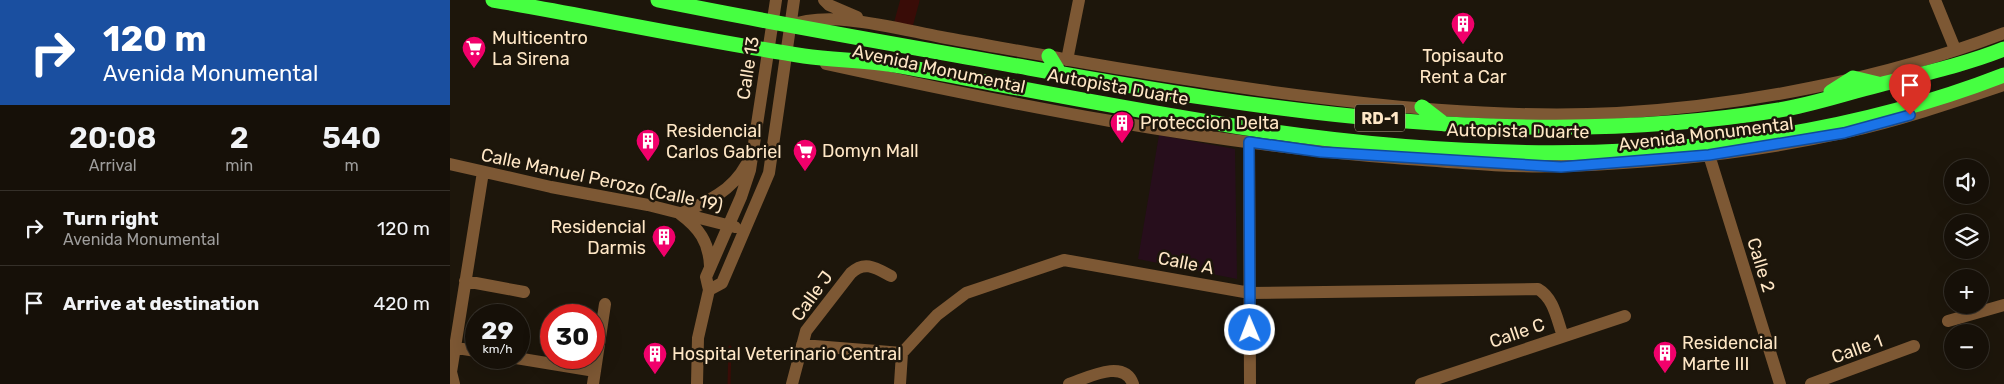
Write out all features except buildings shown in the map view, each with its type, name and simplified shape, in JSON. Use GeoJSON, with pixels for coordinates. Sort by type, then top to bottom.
{"type":"FeatureCollection","features":[{"type":"Feature","properties":{"kind":"highway","name":"Autopista Duarte"},"geometry":{"type":"LineString","coordinates":[[493,0],[786,53],[887,64],[1095,103],[1262,130],[1401,146],[1528,154],[1644,150],[1748,140],[1829,128],[1917,104],[2004,75]]}},
{"type":"Feature","properties":{"kind":"highway","name":"Autopista Duarte"},"geometry":{"type":"LineString","coordinates":[[658,0],[789,26],[1060,74],[1324,113],[1494,128],[1664,125],[1784,110],[2004,49]]}},
{"type":"Feature","properties":{"kind":"highway"},"geometry":{"type":"LineString","coordinates":[[1027,68],[1045,56],[1060,74]]}},
{"type":"Feature","properties":{"kind":"highway"},"geometry":{"type":"LineString","coordinates":[[1820,99],[1853,78],[1879,85]]}},
{"type":"Feature","properties":{"kind":"highway"},"geometry":{"type":"LineString","coordinates":[[1395,119],[1417,106],[1444,124]]}},
{"type":"Feature","properties":{"kind":"street","name":"Calle 13"},"geometry":{"type":"LineString","coordinates":[[754,150],[776,0]]}},
{"type":"Feature","properties":{"kind":"street"},"geometry":{"type":"LineString","coordinates":[[709,290],[722,283],[769,173],[794,0]]}},
{"type":"Feature","properties":{"kind":"street","name":"Avenida Monumental"},"geometry":{"type":"LineString","coordinates":[[824,0],[829,5],[846,14],[881,25]]}},
{"type":"Feature","properties":{"kind":"street"},"geometry":{"type":"LineString","coordinates":[[1067,60],[1079,0]]}},
{"type":"Feature","properties":{"kind":"street"},"geometry":{"type":"LineString","coordinates":[[1935,0],[1956,49]]}},
{"type":"Feature","properties":{"kind":"street","name":"Avenida Monumental"},"geometry":{"type":"LineString","coordinates":[[789,26],[803,20],[818,18],[881,25],[1067,60],[1261,90],[1417,106],[1500,112],[1614,113],[1679,108],[1784,92],[1853,78],[1956,49],[2004,33]]}},
{"type":"Feature","properties":{"kind":"street","name":"Avenida Monumental"},"geometry":{"type":"LineString","coordinates":[[786,53],[808,60],[974,95],[1143,127],[1321,152],[1535,166],[1624,163],[1709,155],[1844,133],[1943,106],[2004,85]]}},
{"type":"Feature","properties":{"kind":"street"},"geometry":{"type":"LineString","coordinates":[[1249,142],[1250,384]]}},
{"type":"Feature","properties":{"kind":"street"},"geometry":{"type":"LineString","coordinates":[[710,268],[706,242],[701,233],[680,214],[712,199],[733,184],[739,178],[754,150]]}},
{"type":"Feature","properties":{"kind":"street"},"geometry":{"type":"LineString","coordinates":[[697,384],[698,338],[709,290],[706,278],[741,197],[754,150]]}},
{"type":"Feature","properties":{"kind":"street","name":"Calle 2"},"geometry":{"type":"LineString","coordinates":[[1709,155],[1780,384]]}},
{"type":"Feature","properties":{"kind":"street","name":"Calle Manuel Perozo (Calle 19)"},"geometry":{"type":"LineString","coordinates":[[450,164],[745,230]]}},
{"type":"Feature","properties":{"kind":"street"},"geometry":{"type":"LineString","coordinates":[[454,384],[451,372],[452,347],[484,172]]}},
{"type":"Feature","properties":{"kind":"street","name":"Calle A"},"geometry":{"type":"LineString","coordinates":[[902,353],[937,315],[966,293],[1064,260],[1250,293],[1538,289],[1551,302],[1563,336]]}},
{"type":"Feature","properties":{"kind":"street","name":"Calle J"},"geometry":{"type":"LineString","coordinates":[[792,384],[806,330],[857,268],[867,265],[891,276]]}},
{"type":"Feature","properties":{"kind":"street"},"geometry":{"type":"LineString","coordinates":[[465,281],[524,292]]}},
{"type":"Feature","properties":{"kind":"street"},"geometry":{"type":"LineString","coordinates":[[1948,322],[2004,305]]}},
{"type":"Feature","properties":{"kind":"street","name":"Calle C"},"geometry":{"type":"LineString","coordinates":[[1421,384],[1624,316]]}},
{"type":"Feature","properties":{"kind":"street"},"geometry":{"type":"LineString","coordinates":[[802,345],[902,353],[900,384]]}},
{"type":"Feature","properties":{"kind":"street","name":"Calle 1"},"geometry":{"type":"LineString","coordinates":[[1811,384],[1914,346]]}},
{"type":"Feature","properties":{"kind":"street"},"geometry":{"type":"LineString","coordinates":[[452,347],[465,349]]}},
{"type":"Feature","properties":{"kind":"street"},"geometry":{"type":"LineString","coordinates":[[530,360],[595,371],[593,384]]}},
{"type":"Feature","properties":{"kind":"street"},"geometry":{"type":"LineString","coordinates":[[1069,384],[1116,370],[1126,373],[1133,384]]}},
{"type":"Feature","properties":{"kind":"shaded area"},"geometry":{"type":"Polygon","coordinates":[[[1159,135],[1235,149],[1237,279],[1138,259],[1159,135]]]}},
{"type":"Feature","properties":{"kind":"waterway"},"geometry":{"type":"LineString","coordinates":[[904,22],[910,0]]}},
{"type":"Feature","properties":{"kind":"waterway"},"geometry":{"type":"LineString","coordinates":[[729,384],[730,347]]}},
{"type":"Feature","properties":{"kind":"place","name":"Topisauto Rent a Car"},"geometry":{"type":"Point","coordinates":[1463,45]}},
{"type":"Feature","properties":{"kind":"place","name":"Multicentro La Sirena"},"geometry":{"type":"Point","coordinates":[474,69]}},
{"type":"Feature","properties":{"kind":"place","name":"Proteccion Delta"},"geometry":{"type":"Point","coordinates":[1122,144]}},
{"type":"Feature","properties":{"kind":"place","name":"Residencial Carlos Gabriel"},"geometry":{"type":"Point","coordinates":[648,162]}},
{"type":"Feature","properties":{"kind":"place","name":"Domyn Mall"},"geometry":{"type":"Point","coordinates":[805,172]}},
{"type":"Feature","properties":{"kind":"place","name":"Residencial Darmis"},"geometry":{"type":"Point","coordinates":[664,258]}},
{"type":"Feature","properties":{"kind":"place","name":"Residencial Marte III"},"geometry":{"type":"Point","coordinates":[1665,374]}},
{"type":"Feature","properties":{"kind":"place","name":"Hospital Veterinario Central"},"geometry":{"type":"Point","coordinates":[655,375]}},
{"type":"Feature","properties":{"kind":"route"},"geometry":{"type":"LineString","coordinates":[[1250,330],[1249,142],[1321,152],[1561,167],[1709,155],[1778,145],[1844,133],[1910,115]]}}]}
